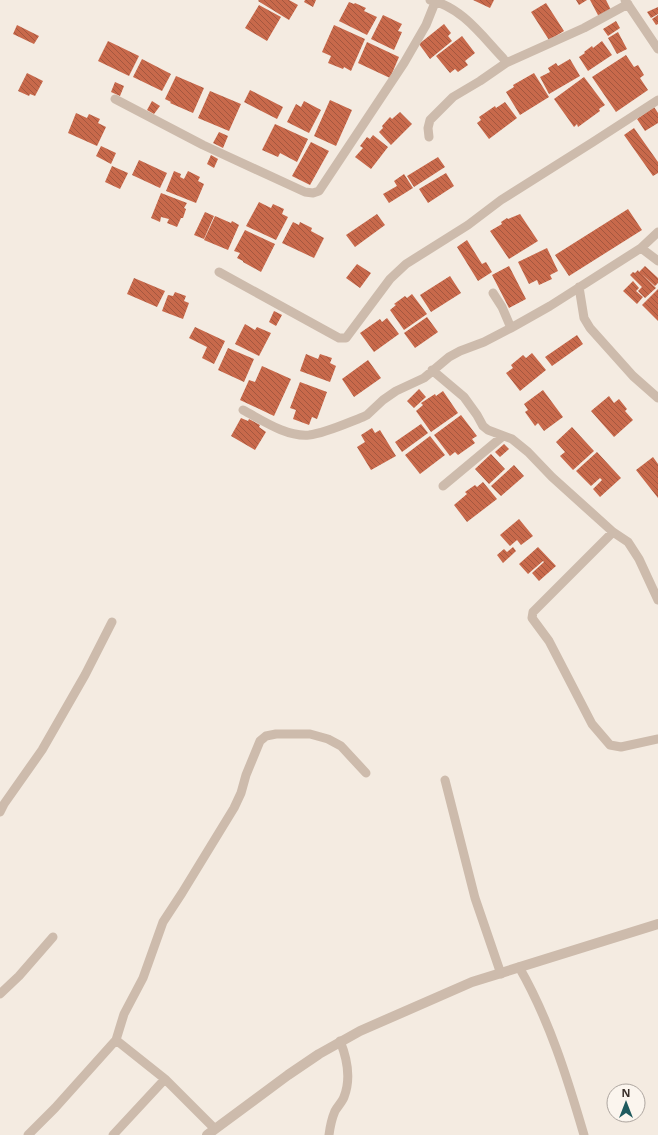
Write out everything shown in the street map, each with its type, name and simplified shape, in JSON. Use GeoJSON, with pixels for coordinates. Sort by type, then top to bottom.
{"type":"FeatureCollection","features":[{"type":"Feature","properties":{"kind":"street"},"geometry":{"type":"LineString","coordinates":[[115,99],[203,145],[305,192],[313,193],[319,191],[401,68],[426,25],[434,0],[464,17],[506,63]]}},
{"type":"Feature","properties":{"kind":"street"},"geometry":{"type":"LineString","coordinates":[[429,137],[428,128],[430,120],[452,97],[480,81],[506,63],[584,28],[627,2],[658,49]]}},
{"type":"Feature","properties":{"kind":"street"},"geometry":{"type":"LineString","coordinates":[[219,272],[339,338],[346,338],[390,279],[406,264],[468,225],[502,200],[658,100]]}},
{"type":"Feature","properties":{"kind":"street"},"geometry":{"type":"LineString","coordinates":[[242,410],[283,430],[298,434],[310,435],[367,415],[396,391],[424,378],[432,370],[454,354],[484,342],[550,306],[641,248],[658,232]]}},
{"type":"Feature","properties":{"kind":"street"},"geometry":{"type":"LineString","coordinates":[[641,248],[658,261]]}},
{"type":"Feature","properties":{"kind":"street"},"geometry":{"type":"LineString","coordinates":[[579,287],[584,318],[590,328],[634,376],[658,398]]}},
{"type":"Feature","properties":{"kind":"street"},"geometry":{"type":"LineString","coordinates":[[493,293],[511,328]]}},
{"type":"Feature","properties":{"kind":"street"},"geometry":{"type":"LineString","coordinates":[[432,370],[464,397],[483,426],[488,430],[512,440],[528,452],[552,478],[613,532],[628,542],[639,559],[658,600]]}},
{"type":"Feature","properties":{"kind":"street"},"geometry":{"type":"LineString","coordinates":[[443,486],[503,436]]}},
{"type":"Feature","properties":{"kind":"street"},"geometry":{"type":"LineString","coordinates":[[613,532],[533,612],[532,618],[549,641],[592,724],[610,745],[621,747],[658,739]]}},
{"type":"Feature","properties":{"kind":"street"},"geometry":{"type":"LineString","coordinates":[[0,812],[42,750],[85,675],[112,622]]}},
{"type":"Feature","properties":{"kind":"street"},"geometry":{"type":"LineString","coordinates":[[28,1135],[55,1108],[116,1040],[124,1014],[143,978],[163,922],[234,808],[242,793],[246,775],[260,742],[266,736],[276,734],[310,734],[328,739],[341,746],[366,773]]}},
{"type":"Feature","properties":{"kind":"street"},"geometry":{"type":"LineString","coordinates":[[446,780],[475,898],[501,974]]}},
{"type":"Feature","properties":{"kind":"street"},"geometry":{"type":"LineString","coordinates":[[116,1040],[165,1078],[211,1132],[288,1075],[340,1041],[365,1028],[472,982],[658,924]]}},
{"type":"Feature","properties":{"kind":"street"},"geometry":{"type":"LineString","coordinates":[[0,994],[20,976],[53,937]]}},
{"type":"Feature","properties":{"kind":"street"},"geometry":{"type":"LineString","coordinates":[[519,967],[539,1004],[549,1028],[584,1135]]}},
{"type":"Feature","properties":{"kind":"street"},"geometry":{"type":"LineString","coordinates":[[329,1135],[331,1123],[346,1088],[346,1059],[340,1041]]}},
{"type":"Feature","properties":{"kind":"street"},"geometry":{"type":"LineString","coordinates":[[113,1135],[165,1078]]}},
{"type":"Feature","properties":{"kind":"building"},"geometry":{"type":"Polygon","coordinates":[[[289,0],[298,5],[289,20],[258,1],[289,0]]]}},
{"type":"Feature","properties":{"kind":"building"},"geometry":{"type":"Polygon","coordinates":[[[305,0],[316,0],[313,7],[304,2],[305,0]]]}},
{"type":"Feature","properties":{"kind":"building"},"geometry":{"type":"Polygon","coordinates":[[[473,0],[494,0],[490,8],[473,0]]]}},
{"type":"Feature","properties":{"kind":"building"},"geometry":{"type":"Polygon","coordinates":[[[576,0],[587,0],[579,5],[576,0]]]}},
{"type":"Feature","properties":{"kind":"building"},"geometry":{"type":"Polygon","coordinates":[[[590,0],[606,0],[611,10],[599,17],[590,0]]]}},
{"type":"Feature","properties":{"kind":"building"},"geometry":{"type":"Polygon","coordinates":[[[349,2],[366,8],[364,11],[377,17],[367,35],[339,21],[349,2]]]}},
{"type":"Feature","properties":{"kind":"building"},"geometry":{"type":"Polygon","coordinates":[[[546,3],[564,31],[549,40],[531,12],[546,3]]]}},
{"type":"Feature","properties":{"kind":"building"},"geometry":{"type":"Polygon","coordinates":[[[259,5],[281,17],[267,41],[245,28],[259,5]]]}},
{"type":"Feature","properties":{"kind":"building"},"geometry":{"type":"Polygon","coordinates":[[[658,7],[658,14],[651,18],[647,12],[658,7]]]}},
{"type":"Feature","properties":{"kind":"building"},"geometry":{"type":"Polygon","coordinates":[[[383,15],[402,24],[398,31],[402,32],[394,50],[371,39],[383,15]]]}},
{"type":"Feature","properties":{"kind":"building"},"geometry":{"type":"Polygon","coordinates":[[[658,15],[658,24],[656,25],[652,19],[658,15]]]}},
{"type":"Feature","properties":{"kind":"building"},"geometry":{"type":"Polygon","coordinates":[[[616,21],[620,28],[608,36],[603,29],[616,21]]]}},
{"type":"Feature","properties":{"kind":"building"},"geometry":{"type":"Polygon","coordinates":[[[444,24],[451,33],[448,36],[452,41],[430,59],[419,44],[444,24]]]}},
{"type":"Feature","properties":{"kind":"building"},"geometry":{"type":"Polygon","coordinates":[[[17,25],[39,36],[34,44],[13,34],[17,25]]]}},
{"type":"Feature","properties":{"kind":"building"},"geometry":{"type":"Polygon","coordinates":[[[334,25],[365,39],[351,71],[344,67],[343,69],[328,63],[331,56],[322,52],[334,25]]]}},
{"type":"Feature","properties":{"kind":"building"},"geometry":{"type":"Polygon","coordinates":[[[618,32],[627,49],[617,54],[608,38],[618,32]]]}},
{"type":"Feature","properties":{"kind":"building"},"geometry":{"type":"Polygon","coordinates":[[[462,36],[475,53],[465,61],[468,65],[458,72],[455,69],[450,73],[436,56],[462,36]]]}},
{"type":"Feature","properties":{"kind":"building"},"geometry":{"type":"Polygon","coordinates":[[[108,41],[139,56],[129,76],[98,61],[108,41]]]}},
{"type":"Feature","properties":{"kind":"building"},"geometry":{"type":"Polygon","coordinates":[[[602,41],[612,55],[588,71],[579,57],[592,46],[593,48],[602,41]]]}},
{"type":"Feature","properties":{"kind":"building"},"geometry":{"type":"Polygon","coordinates":[[[367,42],[399,57],[390,78],[358,63],[367,42]]]}},
{"type":"Feature","properties":{"kind":"building"},"geometry":{"type":"Polygon","coordinates":[[[626,55],[634,67],[638,65],[644,75],[640,78],[648,90],[616,112],[592,77],[626,55]]]}},
{"type":"Feature","properties":{"kind":"building"},"geometry":{"type":"Polygon","coordinates":[[[142,59],[171,74],[162,91],[133,77],[142,59]]]}},
{"type":"Feature","properties":{"kind":"building"},"geometry":{"type":"Polygon","coordinates":[[[570,59],[580,76],[549,94],[540,77],[550,72],[548,68],[556,63],[558,66],[570,59]]]}},
{"type":"Feature","properties":{"kind":"building"},"geometry":{"type":"Polygon","coordinates":[[[27,73],[43,81],[35,96],[30,94],[29,96],[18,91],[27,73]]]}},
{"type":"Feature","properties":{"kind":"building"},"geometry":{"type":"Polygon","coordinates":[[[534,73],[549,97],[520,115],[506,92],[514,87],[513,85],[534,73]]]}},
{"type":"Feature","properties":{"kind":"building"},"geometry":{"type":"Polygon","coordinates":[[[176,76],[204,88],[193,113],[170,103],[171,102],[165,99],[176,76]]]}},
{"type":"Feature","properties":{"kind":"building"},"geometry":{"type":"Polygon","coordinates":[[[584,77],[605,105],[599,109],[600,111],[578,127],[577,124],[574,127],[554,99],[584,77]]]}},
{"type":"Feature","properties":{"kind":"building"},"geometry":{"type":"Polygon","coordinates":[[[115,82],[124,86],[120,96],[111,92],[115,82]]]}},
{"type":"Feature","properties":{"kind":"building"},"geometry":{"type":"Polygon","coordinates":[[[250,90],[283,107],[277,119],[244,102],[250,90]]]}},
{"type":"Feature","properties":{"kind":"building"},"geometry":{"type":"Polygon","coordinates":[[[210,91],[241,104],[229,131],[198,118],[210,91]]]}},
{"type":"Feature","properties":{"kind":"building"},"geometry":{"type":"Polygon","coordinates":[[[330,100],[352,110],[336,146],[314,136],[330,100]]]}},
{"type":"Feature","properties":{"kind":"building"},"geometry":{"type":"Polygon","coordinates":[[[152,101],[160,106],[154,114],[147,110],[152,101]]]}},
{"type":"Feature","properties":{"kind":"building"},"geometry":{"type":"Polygon","coordinates":[[[304,101],[321,110],[309,133],[287,122],[296,104],[301,107],[304,101]]]}},
{"type":"Feature","properties":{"kind":"building"},"geometry":{"type":"Polygon","coordinates":[[[505,102],[517,118],[489,139],[477,123],[481,120],[479,117],[495,106],[496,108],[505,102]]]}},
{"type":"Feature","properties":{"kind":"building"},"geometry":{"type":"Polygon","coordinates":[[[654,107],[658,113],[658,123],[645,131],[637,119],[654,107]]]}},
{"type":"Feature","properties":{"kind":"building"},"geometry":{"type":"Polygon","coordinates":[[[400,112],[412,124],[391,145],[379,132],[390,117],[392,119],[400,112]]]}},
{"type":"Feature","properties":{"kind":"building"},"geometry":{"type":"Polygon","coordinates":[[[76,113],[87,118],[89,114],[100,119],[98,123],[106,127],[97,146],[68,133],[76,113]]]}},
{"type":"Feature","properties":{"kind":"building"},"geometry":{"type":"Polygon","coordinates":[[[275,124],[308,139],[297,162],[280,153],[278,157],[262,150],[275,124]]]}},
{"type":"Feature","properties":{"kind":"building"},"geometry":{"type":"Polygon","coordinates":[[[634,128],[658,162],[658,173],[653,176],[624,135],[634,128]]]}},
{"type":"Feature","properties":{"kind":"building"},"geometry":{"type":"Polygon","coordinates":[[[219,132],[228,136],[223,148],[213,143],[219,132]]]}},
{"type":"Feature","properties":{"kind":"building"},"geometry":{"type":"Polygon","coordinates":[[[373,135],[388,147],[371,169],[355,157],[363,148],[360,146],[367,137],[370,139],[373,135]]]}},
{"type":"Feature","properties":{"kind":"building"},"geometry":{"type":"Polygon","coordinates":[[[311,142],[329,151],[310,185],[292,176],[311,142]]]}},
{"type":"Feature","properties":{"kind":"building"},"geometry":{"type":"Polygon","coordinates":[[[101,146],[116,153],[111,164],[96,156],[101,146]]]}},
{"type":"Feature","properties":{"kind":"building"},"geometry":{"type":"Polygon","coordinates":[[[211,155],[218,159],[214,168],[207,164],[211,155]]]}},
{"type":"Feature","properties":{"kind":"building"},"geometry":{"type":"Polygon","coordinates":[[[438,157],[445,167],[414,187],[407,176],[438,157]]]}},
{"type":"Feature","properties":{"kind":"building"},"geometry":{"type":"Polygon","coordinates":[[[139,160],[167,173],[160,188],[132,175],[139,160]]]}},
{"type":"Feature","properties":{"kind":"building"},"geometry":{"type":"Polygon","coordinates":[[[112,166],[128,173],[120,189],[105,182],[112,166]]]}},
{"type":"Feature","properties":{"kind":"building"},"geometry":{"type":"Polygon","coordinates":[[[174,171],[181,174],[180,177],[184,179],[188,171],[200,177],[198,181],[204,184],[196,203],[166,191],[174,171]]]}},
{"type":"Feature","properties":{"kind":"building"},"geometry":{"type":"Polygon","coordinates":[[[446,173],[454,186],[428,203],[419,189],[446,173]]]}},
{"type":"Feature","properties":{"kind":"building"},"geometry":{"type":"Polygon","coordinates":[[[404,174],[413,188],[389,203],[383,194],[397,186],[394,181],[404,174]]]}},
{"type":"Feature","properties":{"kind":"building"},"geometry":{"type":"Polygon","coordinates":[[[161,193],[187,203],[184,208],[186,209],[183,218],[181,218],[177,227],[167,223],[169,219],[161,217],[160,222],[151,218],[161,193]]]}},
{"type":"Feature","properties":{"kind":"building"},"geometry":{"type":"Polygon","coordinates":[[[259,202],[271,208],[273,204],[284,209],[282,214],[288,217],[276,240],[246,226],[259,202]]]}},
{"type":"Feature","properties":{"kind":"building"},"geometry":{"type":"Polygon","coordinates":[[[628,209],[642,230],[569,276],[555,255],[628,209]]]}},
{"type":"Feature","properties":{"kind":"building"},"geometry":{"type":"Polygon","coordinates":[[[205,212],[214,216],[204,239],[194,235],[205,212]]]}},
{"type":"Feature","properties":{"kind":"building"},"geometry":{"type":"Polygon","coordinates":[[[377,214],[385,225],[355,247],[346,235],[377,214]]]}},
{"type":"Feature","properties":{"kind":"building"},"geometry":{"type":"Polygon","coordinates":[[[520,214],[538,241],[509,259],[490,231],[502,224],[501,222],[507,218],[508,219],[520,214]]]}},
{"type":"Feature","properties":{"kind":"building"},"geometry":{"type":"Polygon","coordinates":[[[215,216],[231,223],[232,221],[239,225],[228,250],[204,240],[215,216]]]}},
{"type":"Feature","properties":{"kind":"building"},"geometry":{"type":"Polygon","coordinates":[[[293,222],[299,225],[300,222],[312,228],[311,231],[324,238],[314,258],[282,243],[293,222]]]}},
{"type":"Feature","properties":{"kind":"building"},"geometry":{"type":"Polygon","coordinates":[[[245,230],[275,244],[261,272],[237,258],[240,253],[234,251],[245,230]]]}},
{"type":"Feature","properties":{"kind":"building"},"geometry":{"type":"Polygon","coordinates":[[[467,240],[482,264],[486,262],[492,272],[478,281],[457,247],[467,240]]]}},
{"type":"Feature","properties":{"kind":"building"},"geometry":{"type":"Polygon","coordinates":[[[547,248],[558,271],[550,275],[552,279],[539,285],[537,280],[529,284],[518,262],[547,248]]]}},
{"type":"Feature","properties":{"kind":"building"},"geometry":{"type":"Polygon","coordinates":[[[357,264],[371,273],[360,288],[346,278],[357,264]]]}},
{"type":"Feature","properties":{"kind":"building"},"geometry":{"type":"Polygon","coordinates":[[[509,266],[526,299],[509,308],[492,275],[509,266]]]}},
{"type":"Feature","properties":{"kind":"building"},"geometry":{"type":"Polygon","coordinates":[[[645,266],[658,278],[658,283],[655,286],[642,274],[656,288],[645,298],[638,291],[642,287],[630,275],[638,270],[639,272],[645,266]]]}},
{"type":"Feature","properties":{"kind":"building"},"geometry":{"type":"Polygon","coordinates":[[[450,276],[461,293],[431,312],[420,295],[450,276]]]}},
{"type":"Feature","properties":{"kind":"building"},"geometry":{"type":"Polygon","coordinates":[[[134,278],[165,291],[157,307],[127,294],[134,278]]]}},
{"type":"Feature","properties":{"kind":"building"},"geometry":{"type":"Polygon","coordinates":[[[633,281],[639,288],[636,291],[643,297],[637,304],[623,291],[633,281]]]}},
{"type":"Feature","properties":{"kind":"building"},"geometry":{"type":"Polygon","coordinates":[[[658,289],[658,321],[642,305],[658,289]]]}},
{"type":"Feature","properties":{"kind":"building"},"geometry":{"type":"Polygon","coordinates":[[[175,292],[186,296],[184,301],[189,303],[183,319],[162,311],[168,295],[173,296],[175,292]]]}},
{"type":"Feature","properties":{"kind":"building"},"geometry":{"type":"Polygon","coordinates":[[[412,294],[427,314],[404,330],[390,310],[396,305],[394,304],[405,296],[407,298],[412,294]]]}},
{"type":"Feature","properties":{"kind":"building"},"geometry":{"type":"Polygon","coordinates":[[[274,311],[282,315],[276,326],[269,322],[274,311]]]}},
{"type":"Feature","properties":{"kind":"building"},"geometry":{"type":"Polygon","coordinates":[[[427,317],[438,332],[415,348],[404,333],[427,317]]]}},
{"type":"Feature","properties":{"kind":"building"},"geometry":{"type":"Polygon","coordinates":[[[387,318],[399,334],[374,352],[360,333],[380,319],[382,322],[387,318]]]}},
{"type":"Feature","properties":{"kind":"building"},"geometry":{"type":"Polygon","coordinates":[[[245,324],[255,330],[257,327],[271,333],[259,356],[235,344],[245,324]]]}},
{"type":"Feature","properties":{"kind":"building"},"geometry":{"type":"Polygon","coordinates":[[[195,327],[225,341],[214,364],[202,358],[207,347],[189,338],[195,327]]]}},
{"type":"Feature","properties":{"kind":"building"},"geometry":{"type":"Polygon","coordinates":[[[577,335],[583,344],[552,366],[545,357],[577,335]]]}},
{"type":"Feature","properties":{"kind":"building"},"geometry":{"type":"Polygon","coordinates":[[[228,348],[254,359],[244,382],[218,370],[228,348]]]}},
{"type":"Feature","properties":{"kind":"building"},"geometry":{"type":"Polygon","coordinates":[[[532,353],[546,370],[520,391],[506,373],[513,368],[511,365],[523,355],[526,358],[532,353]]]}},
{"type":"Feature","properties":{"kind":"building"},"geometry":{"type":"Polygon","coordinates":[[[306,354],[318,359],[320,354],[332,358],[330,363],[336,366],[330,382],[300,371],[306,354]]]}},
{"type":"Feature","properties":{"kind":"building"},"geometry":{"type":"Polygon","coordinates":[[[368,360],[381,378],[354,397],[342,379],[368,360]]]}},
{"type":"Feature","properties":{"kind":"building"},"geometry":{"type":"Polygon","coordinates":[[[262,366],[291,379],[274,416],[240,400],[249,380],[255,382],[262,366]]]}},
{"type":"Feature","properties":{"kind":"building"},"geometry":{"type":"Polygon","coordinates":[[[300,382],[327,392],[317,419],[312,417],[309,425],[293,419],[296,410],[290,408],[300,382]]]}},
{"type":"Feature","properties":{"kind":"building"},"geometry":{"type":"Polygon","coordinates":[[[419,389],[426,397],[414,408],[407,401],[419,389]]]}},
{"type":"Feature","properties":{"kind":"building"},"geometry":{"type":"Polygon","coordinates":[[[543,390],[563,417],[544,431],[538,423],[535,426],[525,412],[528,410],[524,404],[543,390]]]}},
{"type":"Feature","properties":{"kind":"building"},"geometry":{"type":"Polygon","coordinates":[[[443,391],[458,413],[431,432],[416,411],[423,405],[421,403],[443,391]]]}},
{"type":"Feature","properties":{"kind":"building"},"geometry":{"type":"Polygon","coordinates":[[[609,396],[614,403],[619,399],[627,409],[625,411],[633,420],[614,437],[591,411],[609,396]]]}},
{"type":"Feature","properties":{"kind":"building"},"geometry":{"type":"Polygon","coordinates":[[[461,415],[477,436],[472,439],[475,443],[458,455],[455,452],[450,456],[434,435],[461,415]]]}},
{"type":"Feature","properties":{"kind":"building"},"geometry":{"type":"Polygon","coordinates":[[[241,418],[248,421],[249,419],[260,425],[259,427],[266,432],[255,450],[231,436],[241,418]]]}},
{"type":"Feature","properties":{"kind":"building"},"geometry":{"type":"Polygon","coordinates":[[[421,424],[428,433],[402,452],[395,442],[421,424]]]}},
{"type":"Feature","properties":{"kind":"building"},"geometry":{"type":"Polygon","coordinates":[[[572,427],[594,451],[573,470],[560,456],[565,452],[556,442],[572,427]]]}},
{"type":"Feature","properties":{"kind":"building"},"geometry":{"type":"Polygon","coordinates":[[[372,428],[375,433],[380,430],[396,456],[371,470],[357,447],[365,442],[361,435],[372,428]]]}},
{"type":"Feature","properties":{"kind":"building"},"geometry":{"type":"Polygon","coordinates":[[[430,436],[445,455],[420,474],[405,455],[430,436]]]}},
{"type":"Feature","properties":{"kind":"building"},"geometry":{"type":"Polygon","coordinates":[[[504,444],[509,449],[500,457],[495,452],[504,444]]]}},
{"type":"Feature","properties":{"kind":"building"},"geometry":{"type":"Polygon","coordinates":[[[597,452],[621,478],[600,497],[593,489],[602,480],[600,478],[591,486],[576,471],[597,452]]]}},
{"type":"Feature","properties":{"kind":"building"},"geometry":{"type":"Polygon","coordinates":[[[491,454],[505,469],[489,484],[475,469],[491,454]]]}},
{"type":"Feature","properties":{"kind":"building"},"geometry":{"type":"Polygon","coordinates":[[[653,457],[658,464],[658,498],[636,470],[653,457]]]}},
{"type":"Feature","properties":{"kind":"building"},"geometry":{"type":"Polygon","coordinates":[[[514,465],[524,476],[501,496],[491,486],[514,465]]]}},
{"type":"Feature","properties":{"kind":"building"},"geometry":{"type":"Polygon","coordinates":[[[483,482],[497,499],[467,522],[454,505],[467,494],[465,492],[475,485],[477,487],[483,482]]]}},
{"type":"Feature","properties":{"kind":"building"},"geometry":{"type":"Polygon","coordinates":[[[519,519],[533,536],[521,545],[517,540],[510,546],[500,535],[519,519]]]}},
{"type":"Feature","properties":{"kind":"building"},"geometry":{"type":"Polygon","coordinates":[[[513,547],[516,551],[503,563],[497,555],[504,549],[507,552],[513,547]]]}},
{"type":"Feature","properties":{"kind":"building"},"geometry":{"type":"Polygon","coordinates":[[[538,547],[556,566],[539,581],[532,573],[544,562],[543,561],[528,574],[519,564],[538,547]]]}}]}
